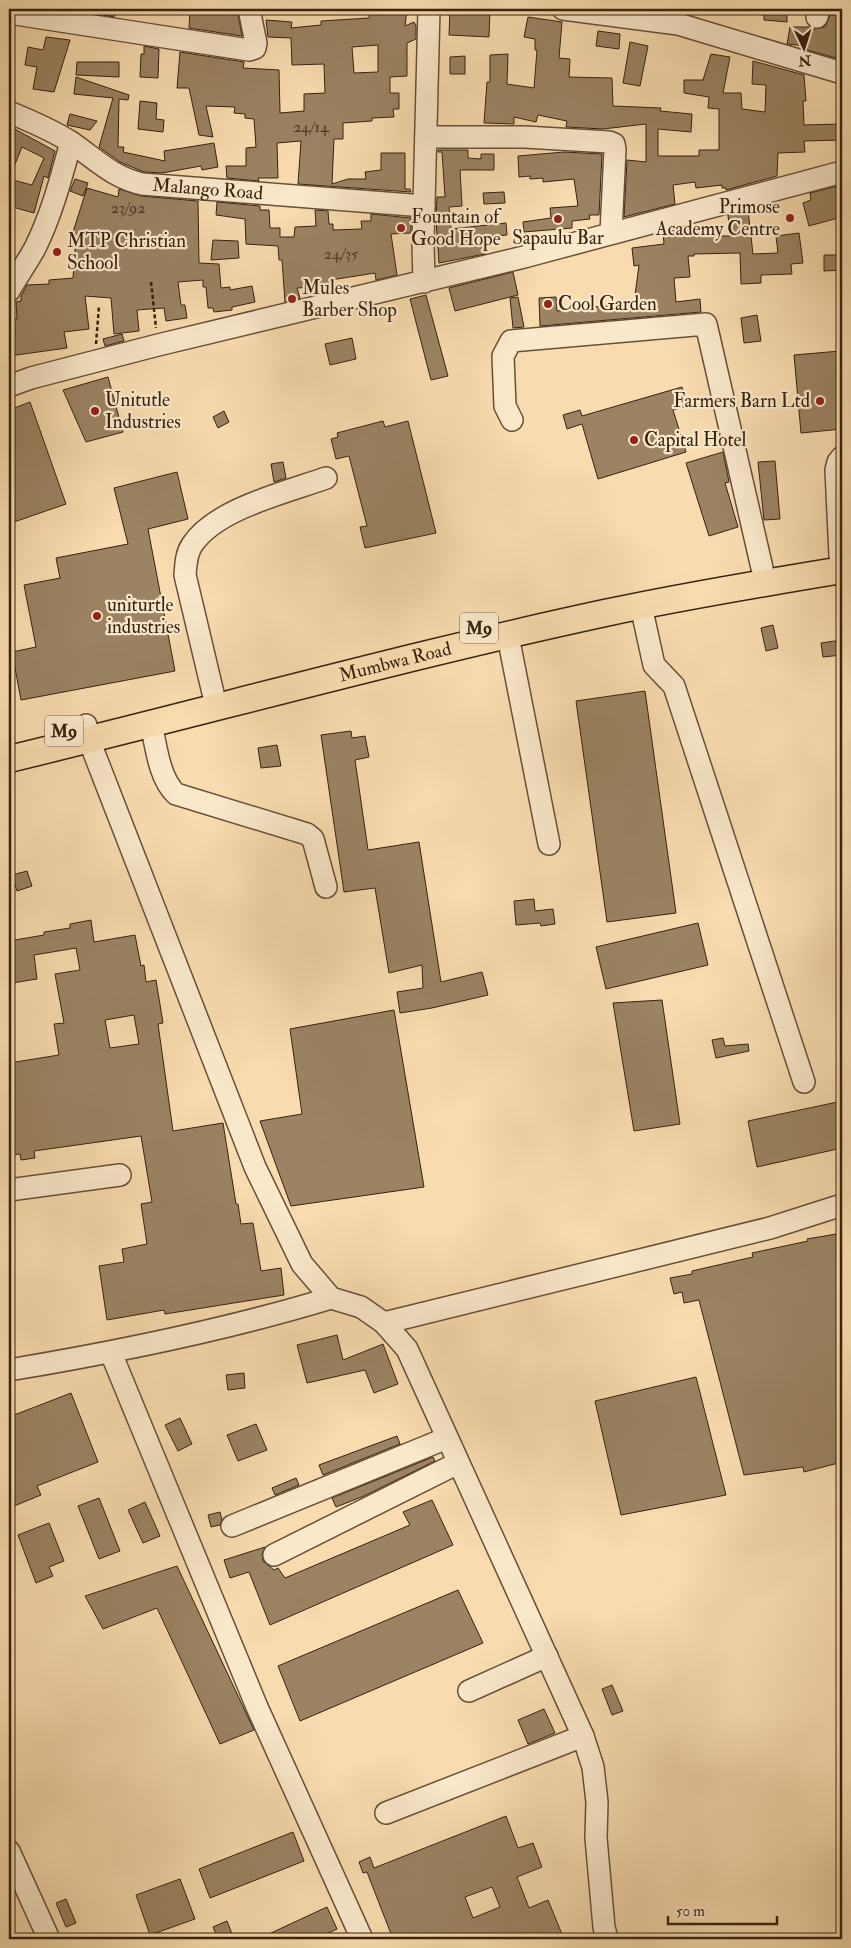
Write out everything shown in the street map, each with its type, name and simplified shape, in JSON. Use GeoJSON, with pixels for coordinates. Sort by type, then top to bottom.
{"type":"FeatureCollection","features":[{"type":"Feature","properties":{"kind":"main road","name":"Mumbwa Road"},"geometry":{"type":"LineString","coordinates":[[9,759],[213,693],[597,600],[675,583],[762,568],[841,561]]}},
{"type":"Feature","properties":{"kind":"main road","name":"Mumbwa Road"},"geometry":{"type":"LineString","coordinates":[[9,744],[151,723],[508,636],[841,561]]}},
{"type":"Feature","properties":{"kind":"street"},"geometry":{"type":"LineString","coordinates":[[10,9],[9,14],[249,50],[255,48],[256,43],[249,9]]}},
{"type":"Feature","properties":{"kind":"street"},"geometry":{"type":"LineString","coordinates":[[424,282],[429,9]]}},
{"type":"Feature","properties":{"kind":"street"},"geometry":{"type":"LineString","coordinates":[[563,9],[678,24],[842,73]]}},
{"type":"Feature","properties":{"kind":"street","name":"Malango Road"},"geometry":{"type":"LineString","coordinates":[[9,112],[71,142],[111,172],[126,180],[142,184],[424,206]]}},
{"type":"Feature","properties":{"kind":"street"},"geometry":{"type":"LineString","coordinates":[[426,138],[525,136],[609,142],[614,144],[611,233]]}},
{"type":"Feature","properties":{"kind":"street"},"geometry":{"type":"LineString","coordinates":[[11,283],[34,249],[53,207],[71,142]]}},
{"type":"Feature","properties":{"kind":"street"},"geometry":{"type":"LineString","coordinates":[[9,386],[95,361],[424,282],[842,172]]}},
{"type":"Feature","properties":{"kind":"street"},"geometry":{"type":"LineString","coordinates":[[512,420],[505,406],[503,356],[511,341],[706,324],[762,568]]}},
{"type":"Feature","properties":{"kind":"street"},"geometry":{"type":"LineString","coordinates":[[841,561],[836,470],[838,462],[842,457]]}},
{"type":"Feature","properties":{"kind":"street"},"geometry":{"type":"LineString","coordinates":[[213,693],[185,575],[186,556],[192,544],[209,527],[239,508],[326,478]]}},
{"type":"Feature","properties":{"kind":"street"},"geometry":{"type":"LineString","coordinates":[[641,606],[654,665],[674,686],[804,1082]]}},
{"type":"Feature","properties":{"kind":"street"},"geometry":{"type":"LineString","coordinates":[[508,636],[549,844]]}},
{"type":"Feature","properties":{"kind":"street"},"geometry":{"type":"LineString","coordinates":[[151,723],[164,777],[169,787],[176,794],[307,834],[313,839],[326,887]]}},
{"type":"Feature","properties":{"kind":"street"},"geometry":{"type":"LineString","coordinates":[[88,733],[255,1167],[302,1264],[331,1298],[361,1307],[384,1323],[406,1349],[583,1736],[593,1767],[597,1802],[596,1838],[604,1927],[608,1939]]}},
{"type":"Feature","properties":{"kind":"street"},"geometry":{"type":"LineString","coordinates":[[9,1190],[120,1175]]}},
{"type":"Feature","properties":{"kind":"street"},"geometry":{"type":"LineString","coordinates":[[384,1323],[760,1230],[842,1204]]}},
{"type":"Feature","properties":{"kind":"street"},"geometry":{"type":"LineString","coordinates":[[9,1370],[111,1353],[282,1313],[331,1298]]}},
{"type":"Feature","properties":{"kind":"street"},"geometry":{"type":"LineString","coordinates":[[111,1353],[258,1707],[362,1939]]}},
{"type":"Feature","properties":{"kind":"street"},"geometry":{"type":"LineString","coordinates":[[232,1526],[447,1438]]}},
{"type":"Feature","properties":{"kind":"street"},"geometry":{"type":"LineString","coordinates":[[274,1555],[458,1463]]}},
{"type":"Feature","properties":{"kind":"street"},"geometry":{"type":"LineString","coordinates":[[470,1691],[547,1656]]}},
{"type":"Feature","properties":{"kind":"street"},"geometry":{"type":"LineString","coordinates":[[386,1813],[583,1736]]}},
{"type":"Feature","properties":{"kind":"street"},"geometry":{"type":"LineString","coordinates":[[9,1850],[49,1939]]}},
{"type":"Feature","properties":{"kind":"path"},"geometry":{"type":"LineString","coordinates":[[151,282],[158,345]]}},
{"type":"Feature","properties":{"kind":"path"},"geometry":{"type":"LineString","coordinates":[[95,361],[99,306]]}},
{"type":"Feature","properties":{"kind":"building"},"geometry":{"type":"Polygon","coordinates":[[[71,9],[115,9],[114,17],[71,9]]]}},
{"type":"Feature","properties":{"kind":"building"},"geometry":{"type":"Polygon","coordinates":[[[190,9],[237,9],[242,36],[189,28],[190,9]]]}},
{"type":"Feature","properties":{"kind":"building"},"geometry":{"type":"Polygon","coordinates":[[[370,9],[407,9],[405,26],[414,22],[416,26],[416,39],[407,43],[407,76],[390,77],[390,93],[399,93],[399,109],[393,109],[394,117],[372,118],[372,121],[343,123],[343,139],[334,139],[332,184],[348,179],[366,179],[365,172],[381,170],[381,153],[405,153],[405,189],[410,189],[411,192],[298,184],[301,141],[277,143],[278,178],[258,178],[259,181],[227,178],[226,166],[246,166],[246,148],[256,147],[254,119],[245,118],[245,114],[234,113],[235,107],[206,106],[213,137],[199,135],[189,88],[177,88],[180,52],[244,62],[243,68],[279,70],[280,113],[304,111],[304,94],[325,93],[324,64],[292,65],[291,38],[268,37],[266,20],[292,22],[291,28],[321,25],[321,21],[369,18],[370,9]],[[378,45],[352,47],[354,73],[378,72],[378,45]]]}},
{"type":"Feature","properties":{"kind":"building"},"geometry":{"type":"Polygon","coordinates":[[[477,9],[490,9],[489,37],[449,35],[450,10],[477,12],[477,9]]]}},
{"type":"Feature","properties":{"kind":"building"},"geometry":{"type":"Polygon","coordinates":[[[764,9],[787,9],[787,22],[764,20],[764,9]]]}},
{"type":"Feature","properties":{"kind":"building"},"geometry":{"type":"Polygon","coordinates":[[[831,13],[842,15],[842,57],[838,56],[836,58],[807,50],[807,46],[787,44],[790,27],[810,27],[814,29],[825,27],[831,13]]]}},
{"type":"Feature","properties":{"kind":"building"},"geometry":{"type":"Polygon","coordinates":[[[528,17],[562,22],[559,58],[570,59],[569,77],[612,78],[613,106],[661,108],[660,111],[692,114],[691,132],[658,129],[658,156],[699,156],[699,150],[719,150],[719,109],[708,108],[709,97],[684,93],[684,80],[703,80],[711,54],[730,57],[723,93],[741,93],[742,109],[765,112],[766,85],[752,84],[753,61],[804,75],[806,101],[803,101],[804,125],[842,124],[842,140],[804,141],[805,152],[778,153],[777,176],[726,190],[726,188],[722,188],[722,185],[696,188],[695,182],[673,185],[675,204],[624,217],[627,160],[646,162],[646,124],[603,129],[566,127],[567,121],[538,115],[536,122],[514,117],[514,124],[484,123],[487,82],[490,82],[490,55],[508,54],[507,84],[534,88],[537,50],[535,50],[535,39],[524,37],[528,17]]]}},
{"type":"Feature","properties":{"kind":"building"},"geometry":{"type":"Polygon","coordinates":[[[598,31],[620,34],[619,49],[596,46],[598,31]]]}},
{"type":"Feature","properties":{"kind":"building"},"geometry":{"type":"Polygon","coordinates":[[[46,37],[70,40],[54,92],[33,89],[37,67],[25,65],[28,47],[43,50],[46,37]]]}},
{"type":"Feature","properties":{"kind":"building"},"geometry":{"type":"Polygon","coordinates":[[[630,42],[648,46],[640,86],[623,83],[630,42]]]}},
{"type":"Feature","properties":{"kind":"building"},"geometry":{"type":"Polygon","coordinates":[[[144,46],[159,49],[158,78],[140,77],[141,54],[144,54],[144,46]]]}},
{"type":"Feature","properties":{"kind":"building"},"geometry":{"type":"Polygon","coordinates":[[[465,56],[465,74],[450,74],[450,57],[465,56]]]}},
{"type":"Feature","properties":{"kind":"building"},"geometry":{"type":"Polygon","coordinates":[[[77,62],[119,62],[119,77],[76,75],[77,62]]]}},
{"type":"Feature","properties":{"kind":"building"},"geometry":{"type":"Polygon","coordinates":[[[76,77],[129,95],[128,100],[119,99],[118,147],[124,147],[123,152],[165,161],[164,151],[214,143],[218,167],[202,170],[201,166],[162,173],[144,172],[120,162],[99,147],[113,98],[74,94],[76,77]]]}},
{"type":"Feature","properties":{"kind":"building"},"geometry":{"type":"Polygon","coordinates":[[[140,101],[157,103],[156,119],[164,120],[163,132],[138,129],[140,101]]]}},
{"type":"Feature","properties":{"kind":"building"},"geometry":{"type":"Polygon","coordinates":[[[70,114],[97,121],[90,130],[67,125],[70,114]]]}},
{"type":"Feature","properties":{"kind":"building"},"geometry":{"type":"Polygon","coordinates":[[[9,126],[55,151],[48,178],[44,176],[34,213],[9,206],[9,179],[9,126]],[[22,147],[9,179],[32,185],[44,158],[22,147]]]}},
{"type":"Feature","properties":{"kind":"building"},"geometry":{"type":"Polygon","coordinates":[[[438,150],[468,150],[468,158],[481,159],[481,154],[494,154],[494,170],[460,170],[462,206],[449,207],[451,229],[506,223],[507,235],[483,237],[485,254],[439,263],[436,220],[437,197],[445,197],[442,152],[438,152],[438,150]]]}},
{"type":"Feature","properties":{"kind":"building"},"geometry":{"type":"Polygon","coordinates":[[[564,152],[602,154],[599,215],[589,215],[590,219],[572,221],[572,228],[524,232],[523,222],[551,218],[550,208],[578,206],[574,179],[543,182],[543,178],[530,179],[530,176],[519,177],[518,156],[564,152]]]}},
{"type":"Feature","properties":{"kind":"building"},"geometry":{"type":"Polygon","coordinates":[[[75,179],[88,183],[83,196],[70,191],[75,179]]]}},
{"type":"Feature","properties":{"kind":"building"},"geometry":{"type":"Polygon","coordinates":[[[842,185],[842,217],[809,226],[803,203],[811,200],[810,193],[842,185]]]}},
{"type":"Feature","properties":{"kind":"building"},"geometry":{"type":"Polygon","coordinates":[[[87,188],[118,197],[119,189],[141,196],[198,201],[199,263],[219,264],[221,288],[230,287],[230,290],[252,286],[255,302],[232,307],[232,310],[214,312],[213,308],[208,308],[206,287],[203,287],[203,280],[178,282],[181,305],[185,305],[187,318],[166,321],[164,308],[137,310],[139,331],[114,334],[111,298],[85,296],[89,329],[64,332],[67,348],[9,356],[9,335],[15,335],[12,319],[17,319],[16,302],[21,301],[21,296],[27,285],[49,284],[49,280],[73,278],[76,236],[72,235],[87,188]]]}},
{"type":"Feature","properties":{"kind":"building"},"geometry":{"type":"Polygon","coordinates":[[[504,192],[505,203],[484,204],[483,193],[504,192]]]}},
{"type":"Feature","properties":{"kind":"building"},"geometry":{"type":"Polygon","coordinates":[[[217,202],[260,206],[260,210],[269,210],[270,228],[280,228],[280,237],[294,237],[295,227],[316,226],[315,210],[328,211],[329,224],[333,224],[333,230],[362,229],[361,221],[371,221],[371,214],[411,218],[411,233],[391,234],[397,275],[376,280],[375,273],[331,280],[332,286],[297,288],[300,298],[285,302],[282,260],[279,260],[278,246],[246,244],[245,219],[216,215],[217,202]]]}},
{"type":"Feature","properties":{"kind":"building"},"geometry":{"type":"Polygon","coordinates":[[[748,210],[753,254],[778,253],[776,236],[799,233],[803,263],[791,264],[792,274],[761,275],[761,283],[741,284],[740,253],[694,254],[694,256],[688,256],[690,277],[674,278],[676,302],[700,299],[701,312],[540,326],[539,298],[556,297],[557,311],[634,303],[639,265],[634,266],[632,248],[664,244],[663,233],[691,225],[692,236],[730,236],[728,215],[748,210]]]}},
{"type":"Feature","properties":{"kind":"building"},"geometry":{"type":"Polygon","coordinates":[[[213,240],[238,241],[239,258],[211,260],[213,240]]]}},
{"type":"Feature","properties":{"kind":"building"},"geometry":{"type":"Polygon","coordinates":[[[824,255],[842,255],[842,270],[824,271],[824,255]]]}},
{"type":"Feature","properties":{"kind":"building"},"geometry":{"type":"Polygon","coordinates":[[[513,272],[518,295],[455,311],[449,288],[513,272]]]}},
{"type":"Feature","properties":{"kind":"building"},"geometry":{"type":"Polygon","coordinates":[[[426,295],[448,376],[431,380],[410,299],[426,295]]]}},
{"type":"Feature","properties":{"kind":"building"},"geometry":{"type":"Polygon","coordinates":[[[518,297],[524,327],[513,328],[510,298],[518,297]]]}},
{"type":"Feature","properties":{"kind":"building"},"geometry":{"type":"Polygon","coordinates":[[[757,315],[761,341],[744,343],[741,318],[757,315]]]}},
{"type":"Feature","properties":{"kind":"building"},"geometry":{"type":"Polygon","coordinates":[[[122,334],[124,341],[105,346],[103,339],[122,334]]]}},
{"type":"Feature","properties":{"kind":"building"},"geometry":{"type":"Polygon","coordinates":[[[352,338],[356,359],[330,365],[325,344],[352,338]]]}},
{"type":"Feature","properties":{"kind":"building","name":"Farmers Barn Ltd"},"geometry":{"type":"Polygon","coordinates":[[[840,351],[842,429],[801,433],[794,355],[840,351]]]}},
{"type":"Feature","properties":{"kind":"building","name":"Unitutle Industries"},"geometry":{"type":"Polygon","coordinates":[[[108,377],[123,432],[86,442],[63,390],[108,377]]]}},
{"type":"Feature","properties":{"kind":"building","name":"Capital Hotel"},"geometry":{"type":"Polygon","coordinates":[[[682,387],[687,406],[673,410],[686,452],[598,479],[582,424],[567,429],[563,415],[580,410],[582,416],[682,387]]]}},
{"type":"Feature","properties":{"kind":"building"},"geometry":{"type":"Polygon","coordinates":[[[30,402],[66,504],[14,522],[9,506],[9,410],[30,402]]]}},
{"type":"Feature","properties":{"kind":"building"},"geometry":{"type":"Polygon","coordinates":[[[224,411],[229,422],[218,428],[213,417],[224,411]]]}},
{"type":"Feature","properties":{"kind":"building"},"geometry":{"type":"Polygon","coordinates":[[[383,421],[385,427],[408,421],[436,533],[365,548],[360,527],[367,526],[349,456],[336,459],[331,439],[338,437],[337,433],[383,421]]]}},
{"type":"Feature","properties":{"kind":"building"},"geometry":{"type":"Polygon","coordinates":[[[723,452],[729,482],[725,483],[738,527],[709,536],[686,463],[723,452]]]}},
{"type":"Feature","properties":{"kind":"building"},"geometry":{"type":"Polygon","coordinates":[[[775,461],[780,519],[764,520],[758,462],[775,461]]]}},
{"type":"Feature","properties":{"kind":"building"},"geometry":{"type":"Polygon","coordinates":[[[283,462],[286,478],[274,482],[271,464],[283,462]]]}},
{"type":"Feature","properties":{"kind":"building","name":"uniturtle industries"},"geometry":{"type":"Polygon","coordinates":[[[177,472],[188,519],[148,529],[175,671],[21,700],[12,652],[36,647],[24,585],[60,578],[56,558],[128,544],[114,488],[177,472]]]}},
{"type":"Feature","properties":{"kind":"building"},"geometry":{"type":"Polygon","coordinates":[[[773,625],[778,648],[766,651],[761,628],[773,625]]]}},
{"type":"Feature","properties":{"kind":"building"},"geometry":{"type":"Polygon","coordinates":[[[842,640],[842,655],[823,657],[821,643],[842,640]]]}},
{"type":"Feature","properties":{"kind":"building"},"geometry":{"type":"Polygon","coordinates":[[[645,691],[676,913],[607,922],[576,701],[645,691]]]}},
{"type":"Feature","properties":{"kind":"building"},"geometry":{"type":"Polygon","coordinates":[[[351,731],[352,738],[365,736],[369,757],[355,760],[368,850],[419,842],[441,982],[482,972],[488,995],[432,1008],[400,1013],[397,992],[423,988],[422,965],[389,973],[375,888],[344,892],[321,735],[351,731]]]}},
{"type":"Feature","properties":{"kind":"building"},"geometry":{"type":"Polygon","coordinates":[[[277,745],[281,766],[261,768],[258,748],[277,745]]]}},
{"type":"Feature","properties":{"kind":"building"},"geometry":{"type":"Polygon","coordinates":[[[27,871],[32,886],[17,891],[12,875],[27,871]]]}},
{"type":"Feature","properties":{"kind":"building"},"geometry":{"type":"Polygon","coordinates":[[[534,899],[535,911],[553,909],[555,924],[541,926],[540,923],[516,925],[514,901],[534,899]]]}},
{"type":"Feature","properties":{"kind":"building"},"geometry":{"type":"Polygon","coordinates":[[[91,920],[94,942],[135,935],[141,966],[144,965],[146,982],[156,980],[163,1023],[158,1024],[173,1131],[223,1123],[241,1224],[253,1223],[261,1271],[281,1268],[284,1295],[165,1314],[164,1310],[107,1320],[99,1266],[124,1262],[122,1249],[147,1244],[141,1204],[152,1202],[141,1136],[34,1151],[35,1158],[21,1160],[20,1154],[9,1155],[9,1063],[59,1055],[54,1024],[64,1023],[55,974],[80,970],[76,948],[34,955],[37,979],[12,983],[9,964],[9,941],[44,935],[44,932],[70,928],[70,924],[91,920]],[[134,1015],[105,1020],[110,1048],[139,1044],[134,1015]]]}},
{"type":"Feature","properties":{"kind":"building"},"geometry":{"type":"Polygon","coordinates":[[[698,923],[708,965],[606,989],[596,947],[698,923]]]}},
{"type":"Feature","properties":{"kind":"building"},"geometry":{"type":"Polygon","coordinates":[[[662,1000],[680,1124],[634,1131],[613,1003],[662,1000]]]}},
{"type":"Feature","properties":{"kind":"building"},"geometry":{"type":"Polygon","coordinates":[[[394,1010],[424,1187],[291,1206],[260,1121],[302,1114],[290,1029],[394,1010]]]}},
{"type":"Feature","properties":{"kind":"building"},"geometry":{"type":"Polygon","coordinates":[[[723,1038],[725,1046],[748,1044],[749,1051],[716,1058],[712,1040],[723,1038]]]}},
{"type":"Feature","properties":{"kind":"building"},"geometry":{"type":"Polygon","coordinates":[[[842,1101],[842,1148],[757,1167],[748,1121],[842,1101]]]}},
{"type":"Feature","properties":{"kind":"building"},"geometry":{"type":"Polygon","coordinates":[[[842,1233],[842,1462],[804,1472],[803,1467],[744,1475],[699,1300],[684,1303],[682,1292],[674,1294],[670,1278],[692,1274],[692,1271],[753,1257],[752,1253],[808,1241],[807,1239],[842,1233]]]}},
{"type":"Feature","properties":{"kind":"building"},"geometry":{"type":"Polygon","coordinates":[[[337,1335],[343,1360],[383,1344],[398,1384],[374,1393],[365,1370],[307,1383],[297,1345],[337,1335]]]}},
{"type":"Feature","properties":{"kind":"building"},"geometry":{"type":"Polygon","coordinates":[[[244,1373],[245,1388],[228,1390],[226,1375],[244,1373]]]}},
{"type":"Feature","properties":{"kind":"building"},"geometry":{"type":"Polygon","coordinates":[[[696,1377],[726,1495],[621,1515],[595,1401],[696,1377]]]}},
{"type":"Feature","properties":{"kind":"building"},"geometry":{"type":"Polygon","coordinates":[[[71,1393],[98,1462],[37,1486],[41,1495],[9,1508],[9,1417],[71,1393]]]}},
{"type":"Feature","properties":{"kind":"building"},"geometry":{"type":"Polygon","coordinates":[[[180,1418],[192,1444],[178,1451],[165,1425],[180,1418]]]}},
{"type":"Feature","properties":{"kind":"building"},"geometry":{"type":"Polygon","coordinates":[[[256,1424],[267,1450],[238,1461],[227,1435],[256,1424]]]}},
{"type":"Feature","properties":{"kind":"building"},"geometry":{"type":"Polygon","coordinates":[[[397,1436],[400,1444],[323,1475],[319,1465],[397,1436]]]}},
{"type":"Feature","properties":{"kind":"building"},"geometry":{"type":"Polygon","coordinates":[[[433,1457],[435,1461],[364,1496],[336,1507],[332,1498],[433,1457]]]}},
{"type":"Feature","properties":{"kind":"building"},"geometry":{"type":"Polygon","coordinates":[[[296,1478],[299,1485],[275,1495],[272,1488],[296,1478]]]}},
{"type":"Feature","properties":{"kind":"building"},"geometry":{"type":"Polygon","coordinates":[[[99,1498],[120,1551],[99,1559],[78,1506],[99,1498]]]}},
{"type":"Feature","properties":{"kind":"building"},"geometry":{"type":"Polygon","coordinates":[[[432,1500],[453,1545],[270,1625],[249,1572],[230,1578],[224,1560],[265,1547],[262,1554],[263,1561],[274,1570],[278,1568],[285,1578],[410,1525],[403,1512],[432,1500]]]}},
{"type":"Feature","properties":{"kind":"building"},"geometry":{"type":"Polygon","coordinates":[[[145,1502],[160,1536],[143,1543],[128,1510],[145,1502]]]}},
{"type":"Feature","properties":{"kind":"building"},"geometry":{"type":"Polygon","coordinates":[[[220,1512],[222,1520],[220,1525],[211,1527],[208,1515],[220,1512]]]}},
{"type":"Feature","properties":{"kind":"building"},"geometry":{"type":"Polygon","coordinates":[[[49,1523],[64,1561],[49,1567],[53,1576],[36,1583],[18,1535],[49,1523]]]}},
{"type":"Feature","properties":{"kind":"building"},"geometry":{"type":"Polygon","coordinates":[[[177,1566],[254,1730],[220,1744],[157,1608],[103,1629],[85,1596],[177,1566]]]}},
{"type":"Feature","properties":{"kind":"building"},"geometry":{"type":"Polygon","coordinates":[[[458,1590],[483,1643],[300,1721],[278,1666],[458,1590]]]}},
{"type":"Feature","properties":{"kind":"building"},"geometry":{"type":"Polygon","coordinates":[[[612,1685],[623,1711],[612,1715],[602,1689],[612,1685]]]}},
{"type":"Feature","properties":{"kind":"building"},"geometry":{"type":"Polygon","coordinates":[[[544,1709],[555,1733],[528,1744],[518,1720],[544,1709]]]}},
{"type":"Feature","properties":{"kind":"building"},"geometry":{"type":"Polygon","coordinates":[[[506,1816],[518,1848],[533,1843],[542,1867],[517,1877],[529,1908],[548,1900],[564,1939],[393,1939],[367,1872],[363,1873],[359,1862],[370,1857],[374,1868],[506,1816]],[[492,1887],[465,1897],[473,1918],[500,1907],[492,1887]]]}},
{"type":"Feature","properties":{"kind":"building"},"geometry":{"type":"Polygon","coordinates":[[[293,1832],[304,1861],[210,1898],[199,1869],[293,1832]]]}},
{"type":"Feature","properties":{"kind":"building"},"geometry":{"type":"Polygon","coordinates":[[[180,1879],[195,1919],[150,1935],[136,1895],[180,1879]]]}},
{"type":"Feature","properties":{"kind":"building"},"geometry":{"type":"Polygon","coordinates":[[[66,1899],[76,1923],[66,1927],[56,1903],[66,1899]]]}},
{"type":"Feature","properties":{"kind":"building"},"geometry":{"type":"Polygon","coordinates":[[[327,1907],[337,1929],[316,1939],[258,1939],[327,1907]]]}},
{"type":"Feature","properties":{"kind":"building"},"geometry":{"type":"Polygon","coordinates":[[[227,1921],[234,1939],[218,1939],[213,1927],[227,1921]]]}},
{"type":"Feature","properties":{"kind":"place","name":"Primose Academy Centre"},"geometry":{"type":"Point","coordinates":[790,218]}},
{"type":"Feature","properties":{"kind":"place","name":"Sapaulu Bar"},"geometry":{"type":"Point","coordinates":[558,219]}},
{"type":"Feature","properties":{"kind":"place","name":"Fountain of Good Hope"},"geometry":{"type":"Point","coordinates":[401,228]}},
{"type":"Feature","properties":{"kind":"place","name":"MTP Christian School"},"geometry":{"type":"Point","coordinates":[57,252]}},
{"type":"Feature","properties":{"kind":"place","name":"Mules Barber Shop"},"geometry":{"type":"Point","coordinates":[292,299]}},
{"type":"Feature","properties":{"kind":"place","name":"Cool Garden"},"geometry":{"type":"Point","coordinates":[548,304]}},
{"type":"Feature","properties":{"kind":"place","name":"Farmers Barn Ltd"},"geometry":{"type":"Point","coordinates":[820,401]}},
{"type":"Feature","properties":{"kind":"place","name":"Unitutle Industries"},"geometry":{"type":"Point","coordinates":[95,411]}},
{"type":"Feature","properties":{"kind":"place","name":"Capital Hotel"},"geometry":{"type":"Point","coordinates":[634,440]}},
{"type":"Feature","properties":{"kind":"place","name":"uniturtle industries"},"geometry":{"type":"Point","coordinates":[97,616]}}]}
